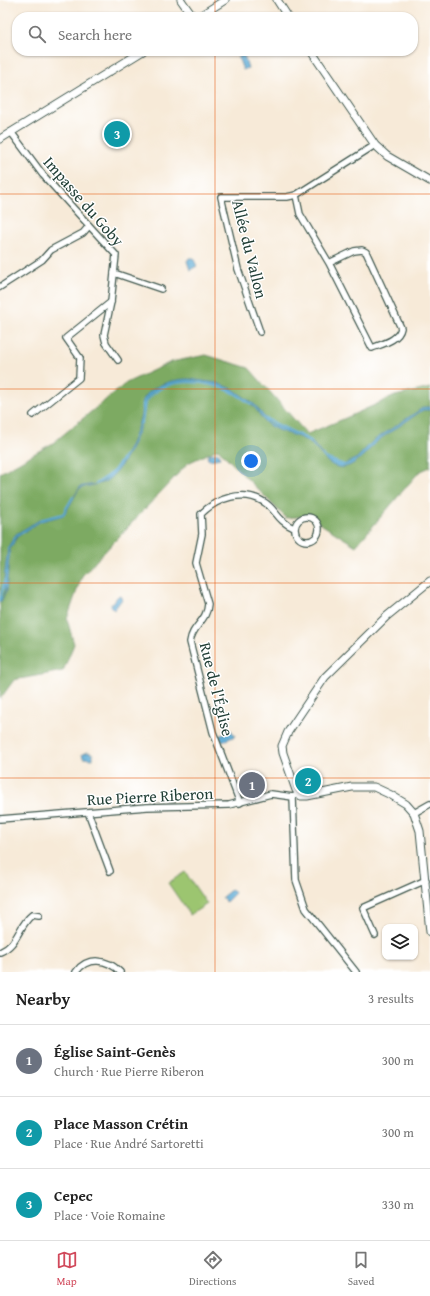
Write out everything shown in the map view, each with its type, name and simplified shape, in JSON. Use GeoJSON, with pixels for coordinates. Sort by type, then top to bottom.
{"type":"FeatureCollection","features":[{"type":"Feature","properties":{"kind":"street"},"geometry":{"type":"LineString","coordinates":[[181,0],[189,12]]}},
{"type":"Feature","properties":{"kind":"street"},"geometry":{"type":"LineString","coordinates":[[206,12],[225,0]]}},
{"type":"Feature","properties":{"kind":"street"},"geometry":{"type":"LineString","coordinates":[[276,0],[284,12]]}},
{"type":"Feature","properties":{"kind":"street"},"geometry":{"type":"LineString","coordinates":[[0,139],[135,56]]}},
{"type":"Feature","properties":{"kind":"street"},"geometry":{"type":"LineString","coordinates":[[314,56],[360,125],[375,144],[388,156],[430,181]]}},
{"type":"Feature","properties":{"kind":"street","name":"Impasse du Goby"},"geometry":{"type":"LineString","coordinates":[[11,132],[43,175],[116,255],[111,302],[104,335],[106,343],[118,360]]}},
{"type":"Feature","properties":{"kind":"street","name":"Allée du Vallon"},"geometry":{"type":"LineString","coordinates":[[260,332],[238,270],[221,197],[287,197],[296,195],[375,144]]}},
{"type":"Feature","properties":{"kind":"street"},"geometry":{"type":"LineString","coordinates":[[296,195],[300,214],[329,263],[372,348],[400,334],[401,328],[366,252],[362,250],[354,251],[329,263]]}},
{"type":"Feature","properties":{"kind":"street"},"geometry":{"type":"LineString","coordinates":[[0,287],[42,260],[51,250],[83,233],[89,226]]}},
{"type":"Feature","properties":{"kind":"street"},"geometry":{"type":"LineString","coordinates":[[114,274],[161,289]]}},
{"type":"Feature","properties":{"kind":"street"},"geometry":{"type":"LineString","coordinates":[[33,415],[79,378],[80,358],[66,338],[111,302]]}},
{"type":"Feature","properties":{"kind":"street","name":"Rue de l'Église"},"geometry":{"type":"LineString","coordinates":[[240,803],[213,732],[190,642],[191,634],[208,611],[208,604],[196,563],[202,534],[201,514],[209,506],[231,497],[249,496],[265,502],[284,523],[294,528]]}},
{"type":"Feature","properties":{"kind":"street"},"geometry":{"type":"LineString","coordinates":[[308,516],[315,519],[319,531],[311,540],[303,540],[296,536],[294,528],[300,518],[308,516]]}},
{"type":"Feature","properties":{"kind":"street"},"geometry":{"type":"LineString","coordinates":[[356,972],[306,909],[296,880],[296,795],[282,746],[288,732],[325,677],[387,616],[430,581]]}},
{"type":"Feature","properties":{"kind":"street"},"geometry":{"type":"LineString","coordinates":[[296,795],[307,796],[352,787],[374,787],[391,794],[406,804],[414,813],[420,831],[430,932]]}},
{"type":"Feature","properties":{"kind":"street","name":"Rue Pierre Riberon"},"geometry":{"type":"LineString","coordinates":[[0,819],[147,807],[229,806],[271,794],[296,795]]}},
{"type":"Feature","properties":{"kind":"street"},"geometry":{"type":"LineString","coordinates":[[414,813],[430,804]]}},
{"type":"Feature","properties":{"kind":"street"},"geometry":{"type":"LineString","coordinates":[[88,812],[110,871]]}},
{"type":"Feature","properties":{"kind":"street"},"geometry":{"type":"LineString","coordinates":[[375,935],[363,908],[426,880]]}},
{"type":"Feature","properties":{"kind":"street"},"geometry":{"type":"LineString","coordinates":[[0,952],[14,942],[27,919],[32,915],[39,916]]}},
{"type":"Feature","properties":{"kind":"street"},"geometry":{"type":"LineString","coordinates":[[76,972],[89,960],[107,962],[120,972]]}},
{"type":"Feature","properties":{"kind":"green space"},"geometry":{"type":"Polygon","coordinates":[[[206,355],[249,368],[307,434],[395,396],[430,388],[430,467],[419,472],[356,546],[308,516],[286,518],[218,449],[188,463],[82,576],[67,619],[74,644],[63,671],[14,680],[0,699],[0,473],[53,443],[126,383],[171,362],[206,355]]]}},
{"type":"Feature","properties":{"kind":"green space"},"geometry":{"type":"Polygon","coordinates":[[[185,872],[207,904],[190,915],[168,883],[185,872]]]}},
{"type":"Feature","properties":{"kind":"water"},"geometry":{"type":"Polygon","coordinates":[[[244,56],[248,68],[243,70],[238,57],[244,56]]]}},
{"type":"Feature","properties":{"kind":"water"},"geometry":{"type":"Polygon","coordinates":[[[189,258],[193,258],[197,266],[190,270],[187,261],[189,258]]]}},
{"type":"Feature","properties":{"kind":"water"},"geometry":{"type":"Polygon","coordinates":[[[189,379],[217,383],[233,389],[255,405],[269,423],[310,440],[326,459],[343,465],[357,458],[373,441],[424,407],[430,407],[430,410],[423,410],[385,435],[355,463],[345,467],[339,467],[334,466],[325,460],[315,447],[306,441],[267,424],[252,405],[224,388],[203,382],[192,381],[171,384],[160,388],[153,392],[146,400],[143,418],[134,442],[126,458],[116,472],[102,483],[79,489],[64,515],[41,521],[17,537],[10,549],[6,592],[0,603],[5,592],[4,579],[8,547],[16,534],[41,519],[63,514],[80,487],[100,483],[110,475],[117,468],[132,442],[141,415],[142,402],[151,390],[176,380],[189,379]]]}},
{"type":"Feature","properties":{"kind":"water"},"geometry":{"type":"Polygon","coordinates":[[[219,453],[220,458],[209,460],[207,458],[209,454],[219,453]]]}},
{"type":"Feature","properties":{"kind":"water"},"geometry":{"type":"Polygon","coordinates":[[[118,596],[122,599],[114,610],[110,606],[118,596]]]}},
{"type":"Feature","properties":{"kind":"water"},"geometry":{"type":"Polygon","coordinates":[[[231,730],[235,736],[222,742],[219,736],[231,730]]]}},
{"type":"Feature","properties":{"kind":"water"},"geometry":{"type":"Polygon","coordinates":[[[88,752],[93,754],[93,759],[83,758],[82,754],[88,752]]]}},
{"type":"Feature","properties":{"kind":"water"},"geometry":{"type":"Polygon","coordinates":[[[232,889],[235,893],[226,902],[222,897],[232,889]]]}},
{"type":"Feature","properties":{"kind":"waterway"},"geometry":{"type":"LineString","coordinates":[[141,423],[146,402],[154,393],[163,387],[174,384],[186,382],[222,388],[235,393],[251,404]]}},
{"type":"Feature","properties":{"kind":"waterway"},"geometry":{"type":"LineString","coordinates":[[266,419],[311,441]]}},
{"type":"Feature","properties":{"kind":"waterway"},"geometry":{"type":"LineString","coordinates":[[96,484],[112,473],[126,454]]}},
{"type":"Feature","properties":{"kind":"waterway"},"geometry":{"type":"LineString","coordinates":[[323,455],[325,458],[344,465]]}},
{"type":"Feature","properties":{"kind":"waterway"},"geometry":{"type":"LineString","coordinates":[[40,520],[63,514],[73,497]]}},
{"type":"Feature","properties":{"kind":"waterway"},"geometry":{"type":"LineString","coordinates":[[0,600],[5,579]]}},
{"type":"Feature","properties":{"kind":"place","name":"Cepec"},"geometry":{"type":"Point","coordinates":[117,134]}},
{"type":"Feature","properties":{"kind":"place","name":"Place Masson Crétin"},"geometry":{"type":"Point","coordinates":[308,781]}},
{"type":"Feature","properties":{"kind":"place","name":"Église Saint-Genès"},"geometry":{"type":"Point","coordinates":[252,785]}}]}
